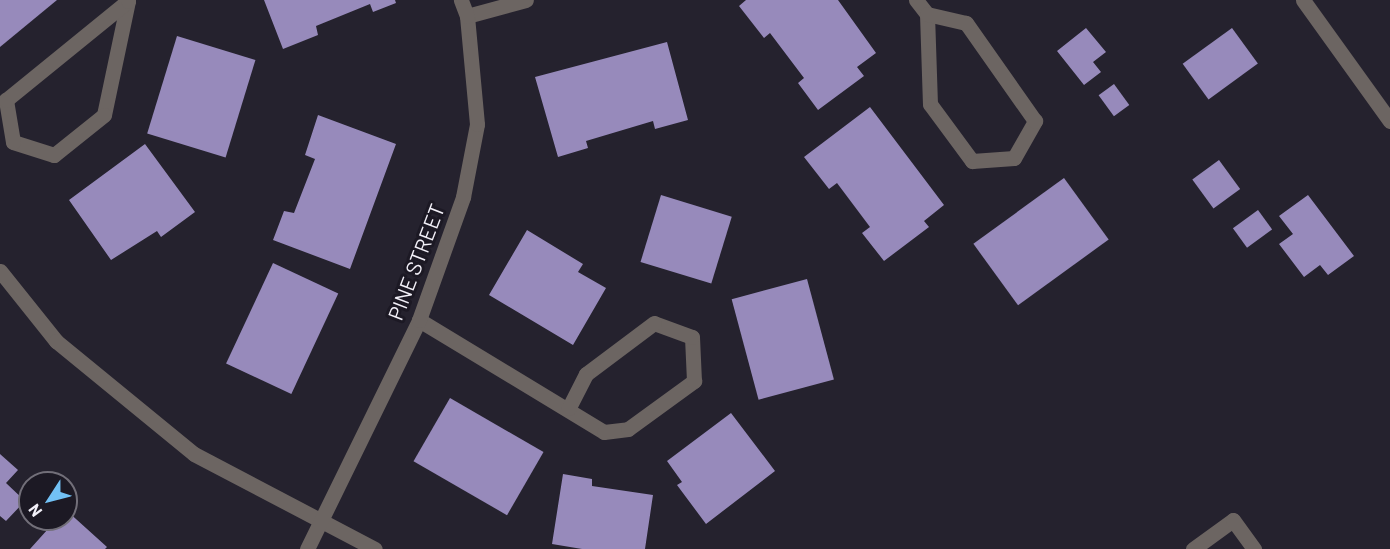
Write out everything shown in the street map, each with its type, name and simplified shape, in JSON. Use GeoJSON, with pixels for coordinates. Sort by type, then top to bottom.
{"type":"FeatureCollection","features":[{"type":"Feature","properties":{"kind":"street"},"geometry":{"type":"LineString","coordinates":[[128,0],[104,115],[54,154],[13,142],[6,100],[128,0]]}},
{"type":"Feature","properties":{"kind":"street","name":"PINE STREET"},"geometry":{"type":"LineString","coordinates":[[307,549],[418,320],[464,197],[477,124],[467,16],[461,0]]}},
{"type":"Feature","properties":{"kind":"street"},"geometry":{"type":"LineString","coordinates":[[467,16],[526,0]]}},
{"type":"Feature","properties":{"kind":"street"},"geometry":{"type":"LineString","coordinates":[[916,0],[927,14],[930,104],[972,161],[1014,158],[1035,121],[966,23],[927,14]]}},
{"type":"Feature","properties":{"kind":"street"},"geometry":{"type":"LineString","coordinates":[[1303,0],[1390,121]]}},
{"type":"Feature","properties":{"kind":"street"},"geometry":{"type":"LineString","coordinates":[[0,271],[56,341],[194,454],[375,549]]}},
{"type":"Feature","properties":{"kind":"street"},"geometry":{"type":"LineString","coordinates":[[418,320],[569,408],[604,432],[628,429],[694,381],[692,337],[654,323],[586,374],[569,408]]}},
{"type":"Feature","properties":{"kind":"street"},"geometry":{"type":"LineString","coordinates":[[1193,549],[1233,520],[1254,549]]}},
{"type":"Feature","properties":{"kind":"building"},"geometry":{"type":"Polygon","coordinates":[[[0,0],[57,0],[0,47],[0,0]]]}},
{"type":"Feature","properties":{"kind":"building"},"geometry":{"type":"Polygon","coordinates":[[[264,0],[395,0],[396,3],[373,12],[370,4],[316,26],[318,35],[283,49],[264,0]]]}},
{"type":"Feature","properties":{"kind":"building"},"geometry":{"type":"Polygon","coordinates":[[[746,0],[838,0],[876,53],[857,67],[864,76],[818,110],[798,83],[804,78],[770,33],[764,38],[739,6],[746,0]]]}},
{"type":"Feature","properties":{"kind":"building"},"geometry":{"type":"Polygon","coordinates":[[[1086,28],[1106,52],[1093,62],[1101,72],[1084,85],[1057,51],[1086,28]]]}},
{"type":"Feature","properties":{"kind":"building"},"geometry":{"type":"Polygon","coordinates":[[[1232,28],[1258,64],[1209,99],[1183,64],[1232,28]]]}},
{"type":"Feature","properties":{"kind":"building"},"geometry":{"type":"Polygon","coordinates":[[[177,36],[255,60],[226,158],[147,134],[177,36]]]}},
{"type":"Feature","properties":{"kind":"building"},"geometry":{"type":"Polygon","coordinates":[[[667,42],[688,120],[655,129],[653,121],[586,141],[588,148],[558,157],[535,77],[667,42]]]}},
{"type":"Feature","properties":{"kind":"building"},"geometry":{"type":"Polygon","coordinates":[[[1114,84],[1129,105],[1114,116],[1099,95],[1114,84]]]}},
{"type":"Feature","properties":{"kind":"building"},"geometry":{"type":"Polygon","coordinates":[[[870,107],[944,205],[924,221],[929,227],[884,261],[862,233],[870,227],[837,183],[829,189],[804,157],[870,107]]]}},
{"type":"Feature","properties":{"kind":"building"},"geometry":{"type":"Polygon","coordinates":[[[318,115],[396,144],[350,269],[273,240],[284,211],[294,213],[315,159],[305,155],[318,115]]]}},
{"type":"Feature","properties":{"kind":"building"},"geometry":{"type":"Polygon","coordinates":[[[145,144],[195,212],[161,237],[157,231],[111,260],[69,200],[145,144]]]}},
{"type":"Feature","properties":{"kind":"building"},"geometry":{"type":"Polygon","coordinates":[[[1219,160],[1240,189],[1213,209],[1192,179],[1219,160]]]}},
{"type":"Feature","properties":{"kind":"building"},"geometry":{"type":"Polygon","coordinates":[[[1064,178],[1109,239],[1018,305],[973,244],[1064,178]]]}},
{"type":"Feature","properties":{"kind":"building"},"geometry":{"type":"Polygon","coordinates":[[[661,195],[732,217],[711,284],[641,262],[661,195]]]}},
{"type":"Feature","properties":{"kind":"building"},"geometry":{"type":"Polygon","coordinates":[[[1308,195],[1354,256],[1328,275],[1320,265],[1304,277],[1279,244],[1293,234],[1279,216],[1308,195]]]}},
{"type":"Feature","properties":{"kind":"building"},"geometry":{"type":"Polygon","coordinates":[[[1258,210],[1272,229],[1247,248],[1233,228],[1258,210]]]}},
{"type":"Feature","properties":{"kind":"building"},"geometry":{"type":"Polygon","coordinates":[[[527,230],[583,264],[578,272],[606,288],[573,345],[489,295],[527,230]]]}},
{"type":"Feature","properties":{"kind":"building"},"geometry":{"type":"Polygon","coordinates":[[[273,263],[338,293],[291,394],[226,364],[273,263]]]}},
{"type":"Feature","properties":{"kind":"building"},"geometry":{"type":"Polygon","coordinates":[[[807,279],[834,379],[759,400],[732,299],[807,279]]]}},
{"type":"Feature","properties":{"kind":"building"},"geometry":{"type":"Polygon","coordinates":[[[450,398],[544,452],[507,515],[414,461],[450,398]]]}},
{"type":"Feature","properties":{"kind":"building"},"geometry":{"type":"Polygon","coordinates":[[[731,413],[775,471],[706,524],[677,485],[682,482],[667,461],[731,413]]]}},
{"type":"Feature","properties":{"kind":"building"},"geometry":{"type":"Polygon","coordinates":[[[0,454],[18,470],[6,483],[18,494],[18,508],[6,521],[0,516],[0,454]]]}},
{"type":"Feature","properties":{"kind":"building"},"geometry":{"type":"Polygon","coordinates":[[[563,474],[592,479],[592,486],[653,495],[645,549],[582,549],[552,544],[563,474]]]}},
{"type":"Feature","properties":{"kind":"building"},"geometry":{"type":"Polygon","coordinates":[[[78,521],[107,547],[105,549],[30,549],[46,531],[78,531],[78,521]]]}}]}
